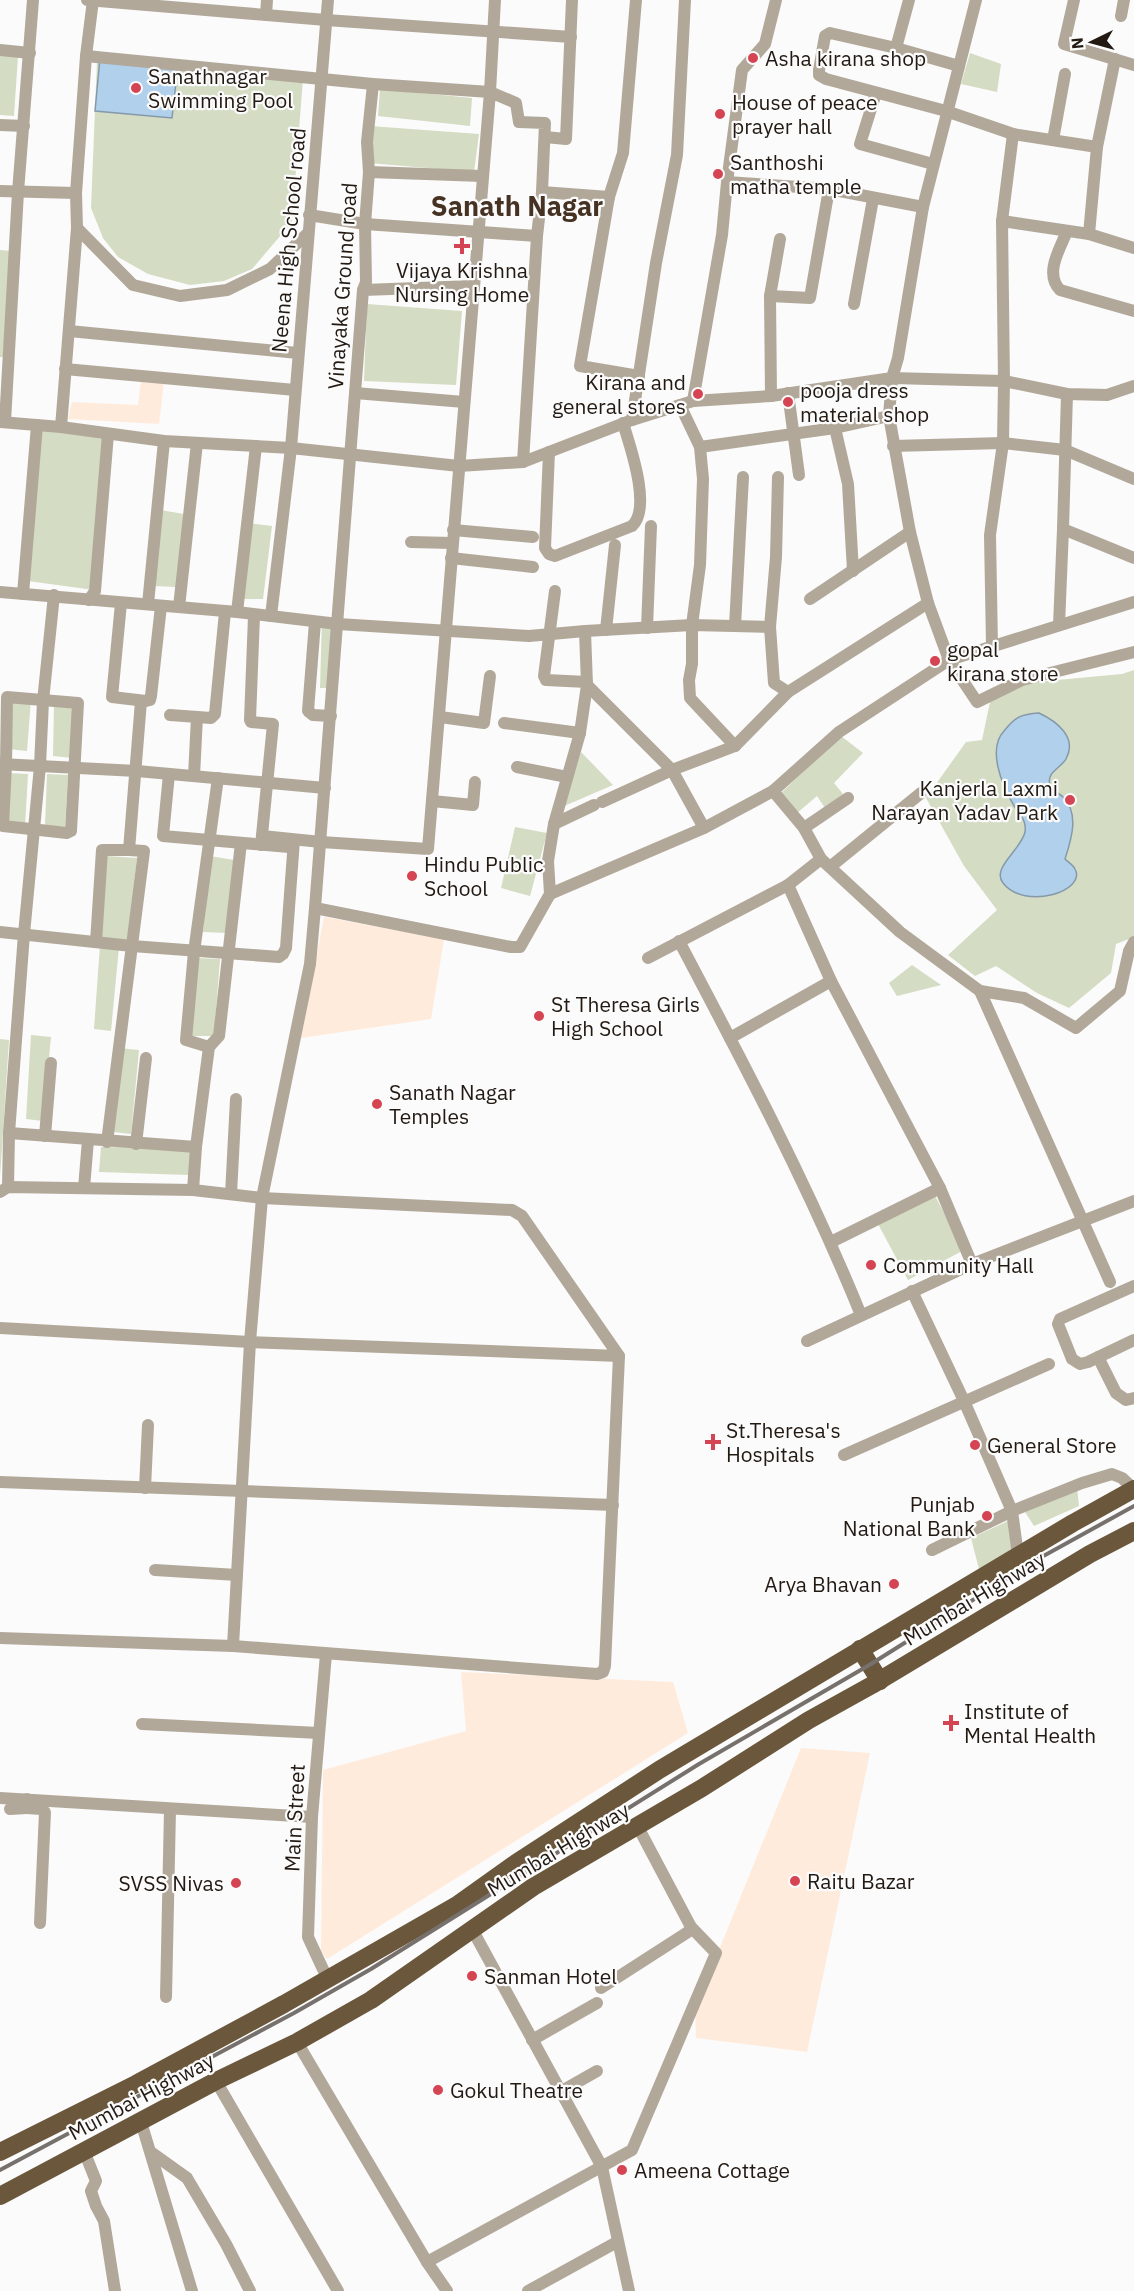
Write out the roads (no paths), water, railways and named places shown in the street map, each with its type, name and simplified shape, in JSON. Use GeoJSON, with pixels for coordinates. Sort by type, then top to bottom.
{"type":"FeatureCollection","features":[{"type":"Feature","properties":{"kind":"highway","name":"Mumbai Highway"},"geometry":{"type":"LineString","coordinates":[[0,2152],[144,2079],[328,1980],[457,1905],[516,1863],[659,1770],[1018,1555],[1134,1489]]}},
{"type":"Feature","properties":{"kind":"highway","name":"Mumbai Highway"},"geometry":{"type":"LineString","coordinates":[[0,2196],[216,2081],[297,2042],[371,2000],[533,1887],[638,1827],[809,1720],[880,1681],[1090,1554],[1134,1531]]}},
{"type":"Feature","properties":{"kind":"highway"},"geometry":{"type":"LineString","coordinates":[[860,1649],[880,1681]]}},
{"type":"Feature","properties":{"kind":"highway"},"geometry":{"type":"LineString","coordinates":[[516,1863],[533,1887]]}},
{"type":"Feature","properties":{"kind":"street"},"geometry":{"type":"LineString","coordinates":[[33,0],[4,360],[2,422],[61,427],[164,441],[291,448],[459,466],[523,462],[628,421],[693,401],[771,396],[892,378],[1004,381],[1067,394],[1107,395],[1134,386]]}},
{"type":"Feature","properties":{"kind":"street"},"geometry":{"type":"LineString","coordinates":[[61,427],[77,228],[76,193],[91,0],[326,20],[571,37]]}},
{"type":"Feature","properties":{"kind":"street"},"geometry":{"type":"LineString","coordinates":[[266,15],[267,0]]}},
{"type":"Feature","properties":{"kind":"street","name":"Neena High School road"},"geometry":{"type":"LineString","coordinates":[[271,616],[291,448],[328,0]]}},
{"type":"Feature","properties":{"kind":"street"},"geometry":{"type":"LineString","coordinates":[[169,774],[163,836],[241,843],[262,840],[428,849],[490,92],[495,0]]}},
{"type":"Feature","properties":{"kind":"street"},"geometry":{"type":"LineString","coordinates":[[545,136],[566,139],[572,0]]}},
{"type":"Feature","properties":{"kind":"street"},"geometry":{"type":"LineString","coordinates":[[636,0],[623,153],[609,197],[580,366],[639,376]]}},
{"type":"Feature","properties":{"kind":"street"},"geometry":{"type":"LineString","coordinates":[[549,452],[545,548],[549,554],[555,556],[637,522],[640,509],[638,472],[628,421],[639,376],[656,263],[676,155],[685,0]]}},
{"type":"Feature","properties":{"kind":"street"},"geometry":{"type":"LineString","coordinates":[[693,401],[722,235],[742,70],[765,44],[776,0]]}},
{"type":"Feature","properties":{"kind":"street"},"geometry":{"type":"LineString","coordinates":[[896,48],[909,0]]}},
{"type":"Feature","properties":{"kind":"street"},"geometry":{"type":"LineString","coordinates":[[976,0],[922,207],[898,358],[892,378],[889,416],[910,532],[928,603],[949,660],[977,702],[1022,680],[1134,652]]}},
{"type":"Feature","properties":{"kind":"street"},"geometry":{"type":"LineString","coordinates":[[1074,0],[1064,44],[1134,65]]}},
{"type":"Feature","properties":{"kind":"street"},"geometry":{"type":"LineString","coordinates":[[1121,16],[1124,0]]}},
{"type":"Feature","properties":{"kind":"street"},"geometry":{"type":"LineString","coordinates":[[958,66],[896,48],[830,33],[825,36],[819,70],[822,78],[946,111],[1013,134],[1097,147]]}},
{"type":"Feature","properties":{"kind":"street"},"geometry":{"type":"LineString","coordinates":[[0,50],[30,53]]}},
{"type":"Feature","properties":{"kind":"street"},"geometry":{"type":"LineString","coordinates":[[86,57],[373,84],[490,92],[516,102],[519,122],[545,123],[523,462]]}},
{"type":"Feature","properties":{"kind":"street"},"geometry":{"type":"LineString","coordinates":[[1089,234],[1097,147],[1115,59]]}},
{"type":"Feature","properties":{"kind":"street"},"geometry":{"type":"LineString","coordinates":[[1053,140],[1065,75]]}},
{"type":"Feature","properties":{"kind":"street","name":"Vinayaka Ground road"},"geometry":{"type":"LineString","coordinates":[[233,1646],[250,1342],[262,1198],[310,964],[321,842],[363,290],[366,282],[365,225],[369,172],[367,142],[373,84]]}},
{"type":"Feature","properties":{"kind":"street"},"geometry":{"type":"LineString","coordinates":[[876,93],[860,144],[933,164]]}},
{"type":"Feature","properties":{"kind":"street"},"geometry":{"type":"LineString","coordinates":[[0,124],[24,126]]}},
{"type":"Feature","properties":{"kind":"street"},"geometry":{"type":"LineString","coordinates":[[992,646],[990,535],[1003,443],[1002,221],[1013,134]]}},
{"type":"Feature","properties":{"kind":"street"},"geometry":{"type":"LineString","coordinates":[[369,172],[482,176]]}},
{"type":"Feature","properties":{"kind":"street"},"geometry":{"type":"LineString","coordinates":[[727,182],[829,189],[922,207]]}},
{"type":"Feature","properties":{"kind":"street"},"geometry":{"type":"LineString","coordinates":[[770,296],[810,298],[829,189]]}},
{"type":"Feature","properties":{"kind":"street"},"geometry":{"type":"LineString","coordinates":[[0,190],[76,193]]}},
{"type":"Feature","properties":{"kind":"street"},"geometry":{"type":"LineString","coordinates":[[542,192],[609,197]]}},
{"type":"Feature","properties":{"kind":"street"},"geometry":{"type":"LineString","coordinates":[[854,304],[873,199]]}},
{"type":"Feature","properties":{"kind":"street"},"geometry":{"type":"LineString","coordinates":[[309,215],[365,225],[537,236]]}},
{"type":"Feature","properties":{"kind":"street"},"geometry":{"type":"LineString","coordinates":[[1002,221],[1089,234],[1134,248]]}},
{"type":"Feature","properties":{"kind":"street"},"geometry":{"type":"LineString","coordinates":[[77,228],[133,285],[180,296],[227,290],[270,269],[308,232]]}},
{"type":"Feature","properties":{"kind":"street"},"geometry":{"type":"LineString","coordinates":[[1067,231],[1053,267],[1053,277],[1060,290],[1134,311]]}},
{"type":"Feature","properties":{"kind":"street"},"geometry":{"type":"LineString","coordinates":[[771,396],[770,296],[780,239]]}},
{"type":"Feature","properties":{"kind":"street"},"geometry":{"type":"LineString","coordinates":[[0,248],[14,249]]}},
{"type":"Feature","properties":{"kind":"street"},"geometry":{"type":"LineString","coordinates":[[363,290],[473,286]]}},
{"type":"Feature","properties":{"kind":"street"},"geometry":{"type":"LineString","coordinates":[[69,332],[298,353]]}},
{"type":"Feature","properties":{"kind":"street"},"geometry":{"type":"LineString","coordinates":[[65,369],[295,390]]}},
{"type":"Feature","properties":{"kind":"street"},"geometry":{"type":"LineString","coordinates":[[355,393],[464,402]]}},
{"type":"Feature","properties":{"kind":"street"},"geometry":{"type":"LineString","coordinates":[[788,393],[799,475]]}},
{"type":"Feature","properties":{"kind":"street"},"geometry":{"type":"LineString","coordinates":[[1059,625],[1067,394]]}},
{"type":"Feature","properties":{"kind":"street"},"geometry":{"type":"LineString","coordinates":[[680,405],[700,447],[703,479],[700,565],[692,625],[690,698],[735,746]]}},
{"type":"Feature","properties":{"kind":"street"},"geometry":{"type":"LineString","coordinates":[[700,447],[835,428],[889,416]]}},
{"type":"Feature","properties":{"kind":"street"},"geometry":{"type":"LineString","coordinates":[[23,594],[37,425]]}},
{"type":"Feature","properties":{"kind":"street"},"geometry":{"type":"LineString","coordinates":[[835,428],[848,484],[852,571]]}},
{"type":"Feature","properties":{"kind":"street"},"geometry":{"type":"LineString","coordinates":[[89,600],[95,591],[108,434]]}},
{"type":"Feature","properties":{"kind":"street"},"geometry":{"type":"LineString","coordinates":[[148,604],[164,441]]}},
{"type":"Feature","properties":{"kind":"street"},"geometry":{"type":"LineString","coordinates":[[179,607],[197,443]]}},
{"type":"Feature","properties":{"kind":"street"},"geometry":{"type":"LineString","coordinates":[[893,446],[1003,443],[1065,450],[1134,479]]}},
{"type":"Feature","properties":{"kind":"street"},"geometry":{"type":"LineString","coordinates":[[170,715],[211,718],[215,714],[256,446]]}},
{"type":"Feature","properties":{"kind":"street"},"geometry":{"type":"LineString","coordinates":[[735,626],[743,477]]}},
{"type":"Feature","properties":{"kind":"street"},"geometry":{"type":"LineString","coordinates":[[778,477],[776,557],[770,627],[774,683],[788,692]]}},
{"type":"Feature","properties":{"kind":"street"},"geometry":{"type":"LineString","coordinates":[[647,628],[651,526]]}},
{"type":"Feature","properties":{"kind":"street"},"geometry":{"type":"LineString","coordinates":[[1063,529],[1134,558]]}},
{"type":"Feature","properties":{"kind":"street"},"geometry":{"type":"LineString","coordinates":[[810,599],[910,532]]}},
{"type":"Feature","properties":{"kind":"street"},"geometry":{"type":"LineString","coordinates":[[411,542],[453,537],[533,537]]}},
{"type":"Feature","properties":{"kind":"street"},"geometry":{"type":"LineString","coordinates":[[606,630],[615,545]]}},
{"type":"Feature","properties":{"kind":"street"},"geometry":{"type":"LineString","coordinates":[[451,558],[533,567]]}},
{"type":"Feature","properties":{"kind":"street"},"geometry":{"type":"LineString","coordinates":[[555,591],[545,679],[587,684],[672,770],[704,828]]}},
{"type":"Feature","properties":{"kind":"street"},"geometry":{"type":"LineString","coordinates":[[0,592],[148,604],[338,624],[529,636],[692,625],[770,627]]}},
{"type":"Feature","properties":{"kind":"street"},"geometry":{"type":"LineString","coordinates":[[0,1638],[233,1646],[585,1673],[603,1672],[605,1666],[619,1356],[517,1212],[262,1198],[193,1190],[84,1188],[4,1190],[9,1133],[6,1098],[24,934],[54,596]]}},
{"type":"Feature","properties":{"kind":"street"},"geometry":{"type":"LineString","coordinates":[[550,894],[704,828],[773,790],[839,732],[949,660],[1134,602]]}},
{"type":"Feature","properties":{"kind":"street"},"geometry":{"type":"LineString","coordinates":[[121,603],[112,697],[141,701],[150,700],[151,696],[161,606]]}},
{"type":"Feature","properties":{"kind":"street"},"geometry":{"type":"LineString","coordinates":[[554,824],[672,770],[735,746],[788,692],[928,603]]}},
{"type":"Feature","properties":{"kind":"street"},"geometry":{"type":"LineString","coordinates":[[254,616],[250,720],[251,722],[273,723],[262,840]]}},
{"type":"Feature","properties":{"kind":"street"},"geometry":{"type":"LineString","coordinates":[[315,622],[308,711],[313,715],[331,716]]}},
{"type":"Feature","properties":{"kind":"street"},"geometry":{"type":"LineString","coordinates":[[315,908],[519,947],[550,894],[548,861],[554,824],[580,733],[587,684],[585,631]]}},
{"type":"Feature","properties":{"kind":"street"},"geometry":{"type":"LineString","coordinates":[[440,717],[484,723],[490,676]]}},
{"type":"Feature","properties":{"kind":"street"},"geometry":{"type":"LineString","coordinates":[[7,697],[43,701],[78,703],[71,831],[67,833],[3,826],[3,764],[7,697]]}},
{"type":"Feature","properties":{"kind":"street"},"geometry":{"type":"LineString","coordinates":[[129,850],[141,701]]}},
{"type":"Feature","properties":{"kind":"street"},"geometry":{"type":"LineString","coordinates":[[194,776],[197,717]]}},
{"type":"Feature","properties":{"kind":"street"},"geometry":{"type":"LineString","coordinates":[[504,723],[580,733]]}},
{"type":"Feature","properties":{"kind":"street"},"geometry":{"type":"LineString","coordinates":[[3,764],[137,771],[325,788]]}},
{"type":"Feature","properties":{"kind":"street"},"geometry":{"type":"LineString","coordinates":[[517,767],[567,777]]}},
{"type":"Feature","properties":{"kind":"street"},"geometry":{"type":"LineString","coordinates":[[209,1047],[186,1040],[194,952],[218,778]]}},
{"type":"Feature","properties":{"kind":"street"},"geometry":{"type":"LineString","coordinates":[[432,801],[473,805],[475,782]]}},
{"type":"Feature","properties":{"kind":"street"},"geometry":{"type":"LineString","coordinates":[[773,790],[804,828],[826,863],[900,932],[980,991],[1024,998],[1076,1028],[1120,991],[1129,951],[1134,942]]}},
{"type":"Feature","properties":{"kind":"street"},"geometry":{"type":"LineString","coordinates":[[648,958],[826,863],[921,793]]}},
{"type":"Feature","properties":{"kind":"street"},"geometry":{"type":"LineString","coordinates":[[804,828],[848,798]]}},
{"type":"Feature","properties":{"kind":"street"},"geometry":{"type":"LineString","coordinates":[[193,1190],[209,1047],[219,1036],[241,843]]}},
{"type":"Feature","properties":{"kind":"street"},"geometry":{"type":"LineString","coordinates":[[0,932],[194,952],[279,957],[286,948],[294,843]]}},
{"type":"Feature","properties":{"kind":"street"},"geometry":{"type":"LineString","coordinates":[[96,942],[102,850],[144,850],[107,1142]]}},
{"type":"Feature","properties":{"kind":"street"},"geometry":{"type":"LineString","coordinates":[[788,885],[831,981],[940,1188],[972,1264]]}},
{"type":"Feature","properties":{"kind":"street"},"geometry":{"type":"LineString","coordinates":[[679,941],[730,1038],[831,1242],[861,1315]]}},
{"type":"Feature","properties":{"kind":"street"},"geometry":{"type":"LineString","coordinates":[[730,1038],[831,981]]}},
{"type":"Feature","properties":{"kind":"street"},"geometry":{"type":"LineString","coordinates":[[980,991],[1110,1282]]}},
{"type":"Feature","properties":{"kind":"street"},"geometry":{"type":"LineString","coordinates":[[136,1143],[146,1058]]}},
{"type":"Feature","properties":{"kind":"street"},"geometry":{"type":"LineString","coordinates":[[45,1136],[51,1063]]}},
{"type":"Feature","properties":{"kind":"street"},"geometry":{"type":"LineString","coordinates":[[231,1194],[236,1099]]}},
{"type":"Feature","properties":{"kind":"street"},"geometry":{"type":"LineString","coordinates":[[9,1133],[196,1147]]}},
{"type":"Feature","properties":{"kind":"street"},"geometry":{"type":"LineString","coordinates":[[84,1188],[88,1140]]}},
{"type":"Feature","properties":{"kind":"street"},"geometry":{"type":"LineString","coordinates":[[831,1242],[940,1188]]}},
{"type":"Feature","properties":{"kind":"street"},"geometry":{"type":"LineString","coordinates":[[807,1341],[972,1264],[1134,1201]]}},
{"type":"Feature","properties":{"kind":"street"},"geometry":{"type":"LineString","coordinates":[[1134,1286],[1060,1319],[1058,1324],[1072,1359],[1080,1364],[1134,1340]]}},
{"type":"Feature","properties":{"kind":"street"},"geometry":{"type":"LineString","coordinates":[[912,1291],[964,1401],[1012,1511],[1018,1555]]}},
{"type":"Feature","properties":{"kind":"street"},"geometry":{"type":"LineString","coordinates":[[0,1328],[250,1342],[619,1356]]}},
{"type":"Feature","properties":{"kind":"street"},"geometry":{"type":"LineString","coordinates":[[1098,1357],[1116,1393],[1126,1400],[1134,1398]]}},
{"type":"Feature","properties":{"kind":"street"},"geometry":{"type":"LineString","coordinates":[[844,1455],[1049,1364]]}},
{"type":"Feature","properties":{"kind":"street"},"geometry":{"type":"LineString","coordinates":[[145,1488],[148,1425]]}},
{"type":"Feature","properties":{"kind":"street"},"geometry":{"type":"LineString","coordinates":[[932,1550],[1012,1511],[1082,1483],[1112,1474],[1122,1478],[1134,1489]]}},
{"type":"Feature","properties":{"kind":"street"},"geometry":{"type":"LineString","coordinates":[[0,1482],[613,1505]]}},
{"type":"Feature","properties":{"kind":"street"},"geometry":{"type":"LineString","coordinates":[[155,1570],[237,1575]]}},
{"type":"Feature","properties":{"kind":"street","name":"Main Street"},"geometry":{"type":"LineString","coordinates":[[326,1654],[312,1817],[309,1937],[328,1980]]}},
{"type":"Feature","properties":{"kind":"street"},"geometry":{"type":"LineString","coordinates":[[142,1724],[319,1733]]}},
{"type":"Feature","properties":{"kind":"street"},"geometry":{"type":"LineString","coordinates":[[0,1798],[45,1812],[40,1923]]}},
{"type":"Feature","properties":{"kind":"street"},"geometry":{"type":"LineString","coordinates":[[20,1805],[312,1817]]}},
{"type":"Feature","properties":{"kind":"street"},"geometry":{"type":"LineString","coordinates":[[166,1997],[170,1810]]}},
{"type":"Feature","properties":{"kind":"street"},"geometry":{"type":"LineString","coordinates":[[427,2262],[629,2152],[634,2147],[716,1953],[691,1928],[638,1827]]}},
{"type":"Feature","properties":{"kind":"street"},"geometry":{"type":"LineString","coordinates":[[601,1988],[691,1928]]}},
{"type":"Feature","properties":{"kind":"street"},"geometry":{"type":"LineString","coordinates":[[472,1929],[602,2167],[629,2291]]}},
{"type":"Feature","properties":{"kind":"street"},"geometry":{"type":"LineString","coordinates":[[532,2040],[597,2003]]}},
{"type":"Feature","properties":{"kind":"street"},"geometry":{"type":"LineString","coordinates":[[297,2042],[427,2262],[447,2291]]}},
{"type":"Feature","properties":{"kind":"street"},"geometry":{"type":"LineString","coordinates":[[560,2092],[597,2071]]}},
{"type":"Feature","properties":{"kind":"street"},"geometry":{"type":"LineString","coordinates":[[216,2081],[338,2291]]}},
{"type":"Feature","properties":{"kind":"street"},"geometry":{"type":"LineString","coordinates":[[141,2122],[192,2291]]}},
{"type":"Feature","properties":{"kind":"street"},"geometry":{"type":"LineString","coordinates":[[84,2151],[96,2181],[91,2190],[104,2221],[115,2291]]}},
{"type":"Feature","properties":{"kind":"street"},"geometry":{"type":"LineString","coordinates":[[152,2153],[187,2178],[226,2244],[250,2291]]}},
{"type":"Feature","properties":{"kind":"street"},"geometry":{"type":"LineString","coordinates":[[528,2291],[617,2242]]}},
{"type":"Feature","properties":{"kind":"water","name":"Sanathnagar Swimming Pool"},"geometry":{"type":"Polygon","coordinates":[[[100,58],[178,65],[172,118],[95,111],[100,58]]]}},
{"type":"Feature","properties":{"kind":"water"},"geometry":{"type":"Polygon","coordinates":[[[1039,713],[1058,725],[1069,744],[1066,759],[1052,773],[1049,781],[1051,787],[1063,797],[1071,811],[1073,827],[1065,859],[1075,869],[1076,877],[1072,884],[1063,890],[1039,897],[1025,896],[1013,891],[1003,883],[1000,877],[1004,865],[1022,839],[1025,828],[1024,821],[1005,787],[996,757],[999,739],[1012,722],[1023,715],[1039,713]]]}},
{"type":"Feature","properties":{"kind":"railway"},"geometry":{"type":"LineString","coordinates":[[0,2170],[294,2013],[371,1969],[699,1764],[871,1664],[1038,1559],[1134,1506]]}},
{"type":"Feature","properties":{"kind":"place","name":"Asha kirana shop"},"geometry":{"type":"Point","coordinates":[753,58]}},
{"type":"Feature","properties":{"kind":"place","name":"Sanathnagar Swimming Pool"},"geometry":{"type":"Point","coordinates":[136,88]}},
{"type":"Feature","properties":{"kind":"place","name":"House of peace prayer hall"},"geometry":{"type":"Point","coordinates":[720,114]}},
{"type":"Feature","properties":{"kind":"place","name":"Santhoshi matha temple"},"geometry":{"type":"Point","coordinates":[718,174]}},
{"type":"Feature","properties":{"kind":"place","name":"Vijaya Krishna Nursing Home"},"geometry":{"type":"Point","coordinates":[462,246]}},
{"type":"Feature","properties":{"kind":"place","name":"Kirana and general stores"},"geometry":{"type":"Point","coordinates":[698,394]}},
{"type":"Feature","properties":{"kind":"place","name":"pooja dress material shop"},"geometry":{"type":"Point","coordinates":[788,402]}},
{"type":"Feature","properties":{"kind":"place","name":"gopal kirana store"},"geometry":{"type":"Point","coordinates":[935,661]}},
{"type":"Feature","properties":{"kind":"place","name":"Kanjerla Laxmi Narayan Yadav Park"},"geometry":{"type":"Point","coordinates":[1070,800]}},
{"type":"Feature","properties":{"kind":"place","name":"Hindu Public School"},"geometry":{"type":"Point","coordinates":[412,876]}},
{"type":"Feature","properties":{"kind":"place","name":"St Theresa Girls High School"},"geometry":{"type":"Point","coordinates":[539,1016]}},
{"type":"Feature","properties":{"kind":"place","name":"Sanath Nagar Temples"},"geometry":{"type":"Point","coordinates":[377,1104]}},
{"type":"Feature","properties":{"kind":"place","name":"Community Hall"},"geometry":{"type":"Point","coordinates":[871,1265]}},
{"type":"Feature","properties":{"kind":"place","name":"St.Theresa's Hospitals"},"geometry":{"type":"Point","coordinates":[713,1442]}},
{"type":"Feature","properties":{"kind":"place","name":"General Store"},"geometry":{"type":"Point","coordinates":[975,1445]}},
{"type":"Feature","properties":{"kind":"place","name":"Punjab National Bank"},"geometry":{"type":"Point","coordinates":[987,1516]}},
{"type":"Feature","properties":{"kind":"place","name":"Arya Bhavan"},"geometry":{"type":"Point","coordinates":[894,1584]}},
{"type":"Feature","properties":{"kind":"place","name":"Institute of Mental Health"},"geometry":{"type":"Point","coordinates":[951,1723]}},
{"type":"Feature","properties":{"kind":"place","name":"Raitu Bazar"},"geometry":{"type":"Point","coordinates":[795,1881]}},
{"type":"Feature","properties":{"kind":"place","name":"SVSS Nivas"},"geometry":{"type":"Point","coordinates":[236,1883]}},
{"type":"Feature","properties":{"kind":"place","name":"Sanman Hotel"},"geometry":{"type":"Point","coordinates":[472,1976]}},
{"type":"Feature","properties":{"kind":"place","name":"Gokul Theatre"},"geometry":{"type":"Point","coordinates":[438,2090]}},
{"type":"Feature","properties":{"kind":"place","name":"Ameena Cottage"},"geometry":{"type":"Point","coordinates":[622,2170]}},
{"type":"Feature","properties":{"kind":"district","name":"Sanath Nagar"},"geometry":{"type":"Point","coordinates":[517,205]}}]}
